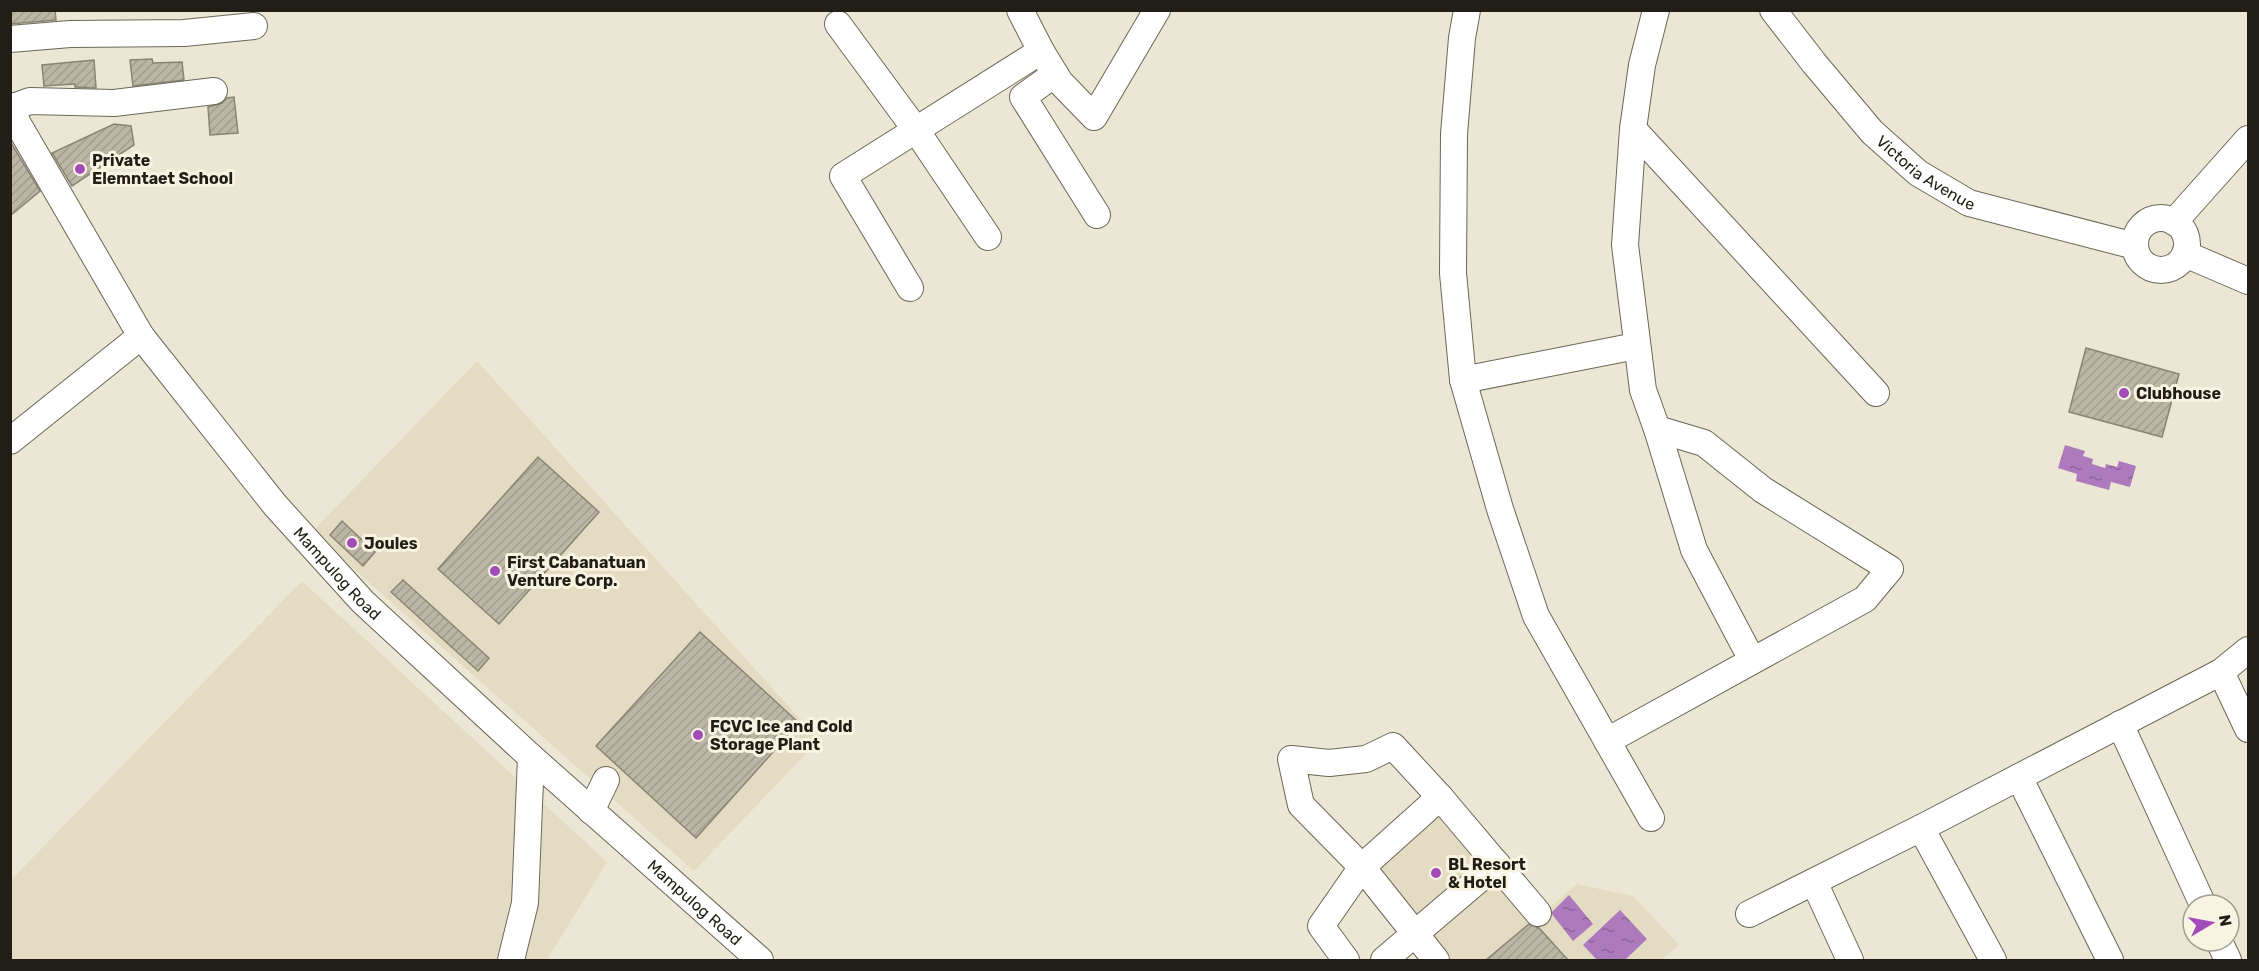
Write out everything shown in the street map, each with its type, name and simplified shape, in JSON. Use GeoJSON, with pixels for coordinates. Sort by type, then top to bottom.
{"type":"FeatureCollection","features":[{"type":"Feature","properties":{"kind":"street"},"geometry":{"type":"LineString","coordinates":[[1020,10],[1060,82],[1094,117],[1157,10]]}},
{"type":"Feature","properties":{"kind":"street"},"geometry":{"type":"LineString","coordinates":[[1467,10],[1462,38],[1454,145],[1453,273],[1464,380],[1500,509],[1536,616],[1651,818]]}},
{"type":"Feature","properties":{"kind":"street"},"geometry":{"type":"LineString","coordinates":[[1656,10],[1642,65],[1633,129],[1625,245],[1642,390],[1657,429],[1694,550],[1752,660]]}},
{"type":"Feature","properties":{"kind":"street","name":"Victoria Avenue"},"geometry":{"type":"LineString","coordinates":[[1773,10],[1872,132],[1918,173],[1969,203],[2135,246]]}},
{"type":"Feature","properties":{"kind":"street"},"geometry":{"type":"LineString","coordinates":[[838,24],[916,130],[988,237]]}},
{"type":"Feature","properties":{"kind":"street"},"geometry":{"type":"LineString","coordinates":[[10,39],[70,34],[184,33],[254,26]]}},
{"type":"Feature","properties":{"kind":"street"},"geometry":{"type":"LineString","coordinates":[[910,288],[843,176],[1041,51]]}},
{"type":"Feature","properties":{"kind":"street"},"geometry":{"type":"LineString","coordinates":[[1055,74],[1023,97],[1097,215]]}},
{"type":"Feature","properties":{"kind":"street"},"geometry":{"type":"LineString","coordinates":[[13,117],[30,101],[114,103],[214,91]]}},
{"type":"Feature","properties":{"kind":"street","name":"Mampulog Road"},"geometry":{"type":"LineString","coordinates":[[13,117],[141,336],[275,505],[349,587],[531,757],[760,960]]}},
{"type":"Feature","properties":{"kind":"street"},"geometry":{"type":"LineString","coordinates":[[1633,129],[1876,393]]}},
{"type":"Feature","properties":{"kind":"street"},"geometry":{"type":"LineString","coordinates":[[2174,222],[2248,139]]}},
{"type":"Feature","properties":{"kind":"street"},"geometry":{"type":"LineString","coordinates":[[2159,218],[2174,222],[2186,236],[2185,254],[2174,267],[2157,270],[2142,262],[2135,246],[2139,231],[2144,224],[2159,218]]}},
{"type":"Feature","properties":{"kind":"street"},"geometry":{"type":"LineString","coordinates":[[2185,254],[2248,281]]}},
{"type":"Feature","properties":{"kind":"street"},"geometry":{"type":"LineString","coordinates":[[10,441],[141,336]]}},
{"type":"Feature","properties":{"kind":"street"},"geometry":{"type":"LineString","coordinates":[[1464,380],[1636,346]]}},
{"type":"Feature","properties":{"kind":"street"},"geometry":{"type":"LineString","coordinates":[[1607,741],[1865,599],[1890,568],[1763,490],[1704,443],[1657,429]]}},
{"type":"Feature","properties":{"kind":"street"},"geometry":{"type":"LineString","coordinates":[[1749,914],[1921,828],[2221,672],[2248,650]]}},
{"type":"Feature","properties":{"kind":"street"},"geometry":{"type":"LineString","coordinates":[[2221,672],[2248,729]]}},
{"type":"Feature","properties":{"kind":"street"},"geometry":{"type":"LineString","coordinates":[[2120,724],[2197,893]]}},
{"type":"Feature","properties":{"kind":"street"},"geometry":{"type":"LineString","coordinates":[[1436,960],[1362,867],[1300,805],[1291,759],[1329,763],[1365,759],[1393,746],[1440,797],[1538,913]]}},
{"type":"Feature","properties":{"kind":"street"},"geometry":{"type":"LineString","coordinates":[[511,960],[525,903],[531,757]]}},
{"type":"Feature","properties":{"kind":"street"},"geometry":{"type":"LineString","coordinates":[[2019,777],[2110,960]]}},
{"type":"Feature","properties":{"kind":"street"},"geometry":{"type":"LineString","coordinates":[[591,811],[606,780]]}},
{"type":"Feature","properties":{"kind":"street"},"geometry":{"type":"LineString","coordinates":[[1346,960],[1321,926],[1362,867],[1440,797]]}},
{"type":"Feature","properties":{"kind":"street"},"geometry":{"type":"LineString","coordinates":[[1921,828],[1993,960]]}},
{"type":"Feature","properties":{"kind":"street"},"geometry":{"type":"LineString","coordinates":[[1384,960],[1497,864]]}},
{"type":"Feature","properties":{"kind":"street"},"geometry":{"type":"LineString","coordinates":[[1814,882],[1850,960]]}},
{"type":"Feature","properties":{"kind":"shaded area"},"geometry":{"type":"Polygon","coordinates":[[[477,361],[819,740],[694,871],[312,532],[477,361]]]}},
{"type":"Feature","properties":{"kind":"shaded area"},"geometry":{"type":"Polygon","coordinates":[[[302,581],[607,862],[547,960],[11,960],[10,881],[302,581]]]}},
{"type":"Feature","properties":{"kind":"shaded area","name":"BL Resort & Hotel"},"geometry":{"type":"Polygon","coordinates":[[[1444,786],[1549,909],[1576,884],[1633,896],[1679,945],[1661,960],[1425,960],[1345,862],[1444,786]]]}},
{"type":"Feature","properties":{"kind":"water"},"geometry":{"type":"Polygon","coordinates":[[[2065,445],[2085,451],[2083,456],[2093,459],[2092,464],[2105,468],[2106,464],[2117,467],[2119,461],[2136,466],[2130,487],[2111,482],[2109,490],[2076,481],[2077,474],[2058,468],[2065,445]]]}},
{"type":"Feature","properties":{"kind":"water"},"geometry":{"type":"Polygon","coordinates":[[[1569,895],[1593,924],[1573,941],[1551,913],[1569,895]]]}},
{"type":"Feature","properties":{"kind":"water"},"geometry":{"type":"Polygon","coordinates":[[[1620,910],[1647,939],[1625,960],[1597,960],[1583,945],[1620,910]]]}},
{"type":"Feature","properties":{"kind":"building"},"geometry":{"type":"Polygon","coordinates":[[[10,10],[55,10],[56,20],[10,24],[10,10]]]}},
{"type":"Feature","properties":{"kind":"building"},"geometry":{"type":"Polygon","coordinates":[[[152,59],[153,63],[182,62],[184,80],[133,86],[130,60],[152,59]]]}},
{"type":"Feature","properties":{"kind":"building"},"geometry":{"type":"Polygon","coordinates":[[[94,60],[96,88],[75,87],[75,84],[44,86],[42,65],[94,60]]]}},
{"type":"Feature","properties":{"kind":"building"},"geometry":{"type":"Polygon","coordinates":[[[234,97],[238,133],[210,135],[208,107],[234,97]]]}},
{"type":"Feature","properties":{"kind":"building","name":"Private Elemntaet School"},"geometry":{"type":"Polygon","coordinates":[[[114,124],[131,126],[134,145],[72,186],[52,153],[114,124]]]}},
{"type":"Feature","properties":{"kind":"building"},"geometry":{"type":"Polygon","coordinates":[[[10,141],[40,191],[10,216],[10,141]]]}},
{"type":"Feature","properties":{"kind":"building","name":"Clubhouse"},"geometry":{"type":"Polygon","coordinates":[[[2086,348],[2179,374],[2162,437],[2069,412],[2086,348]]]}},
{"type":"Feature","properties":{"kind":"building"},"geometry":{"type":"Polygon","coordinates":[[[538,457],[599,512],[499,624],[438,569],[538,457]]]}},
{"type":"Feature","properties":{"kind":"building"},"geometry":{"type":"Polygon","coordinates":[[[342,521],[375,552],[363,566],[330,535],[342,521]]]}},
{"type":"Feature","properties":{"kind":"building"},"geometry":{"type":"Polygon","coordinates":[[[403,580],[489,658],[478,671],[391,592],[403,580]]]}},
{"type":"Feature","properties":{"kind":"building","name":"FCVC Ice and Cold Storage Plant"},"geometry":{"type":"Polygon","coordinates":[[[700,632],[799,723],[696,838],[596,746],[700,632]]]}},
{"type":"Feature","properties":{"kind":"building"},"geometry":{"type":"Polygon","coordinates":[[[1529,924],[1539,928],[1568,960],[1486,960],[1529,924]]]}},
{"type":"Feature","properties":{"kind":"place","name":"Private Elemntaet School"},"geometry":{"type":"Point","coordinates":[80,169]}},
{"type":"Feature","properties":{"kind":"place","name":"Clubhouse"},"geometry":{"type":"Point","coordinates":[2124,393]}},
{"type":"Feature","properties":{"kind":"place","name":"Joules"},"geometry":{"type":"Point","coordinates":[352,543]}},
{"type":"Feature","properties":{"kind":"place","name":"First Cabanatuan Venture Corp."},"geometry":{"type":"Point","coordinates":[495,571]}},
{"type":"Feature","properties":{"kind":"place","name":"FCVC Ice and Cold Storage Plant"},"geometry":{"type":"Point","coordinates":[698,735]}},
{"type":"Feature","properties":{"kind":"place","name":"BL Resort & Hotel"},"geometry":{"type":"Point","coordinates":[1436,873]}}]}
